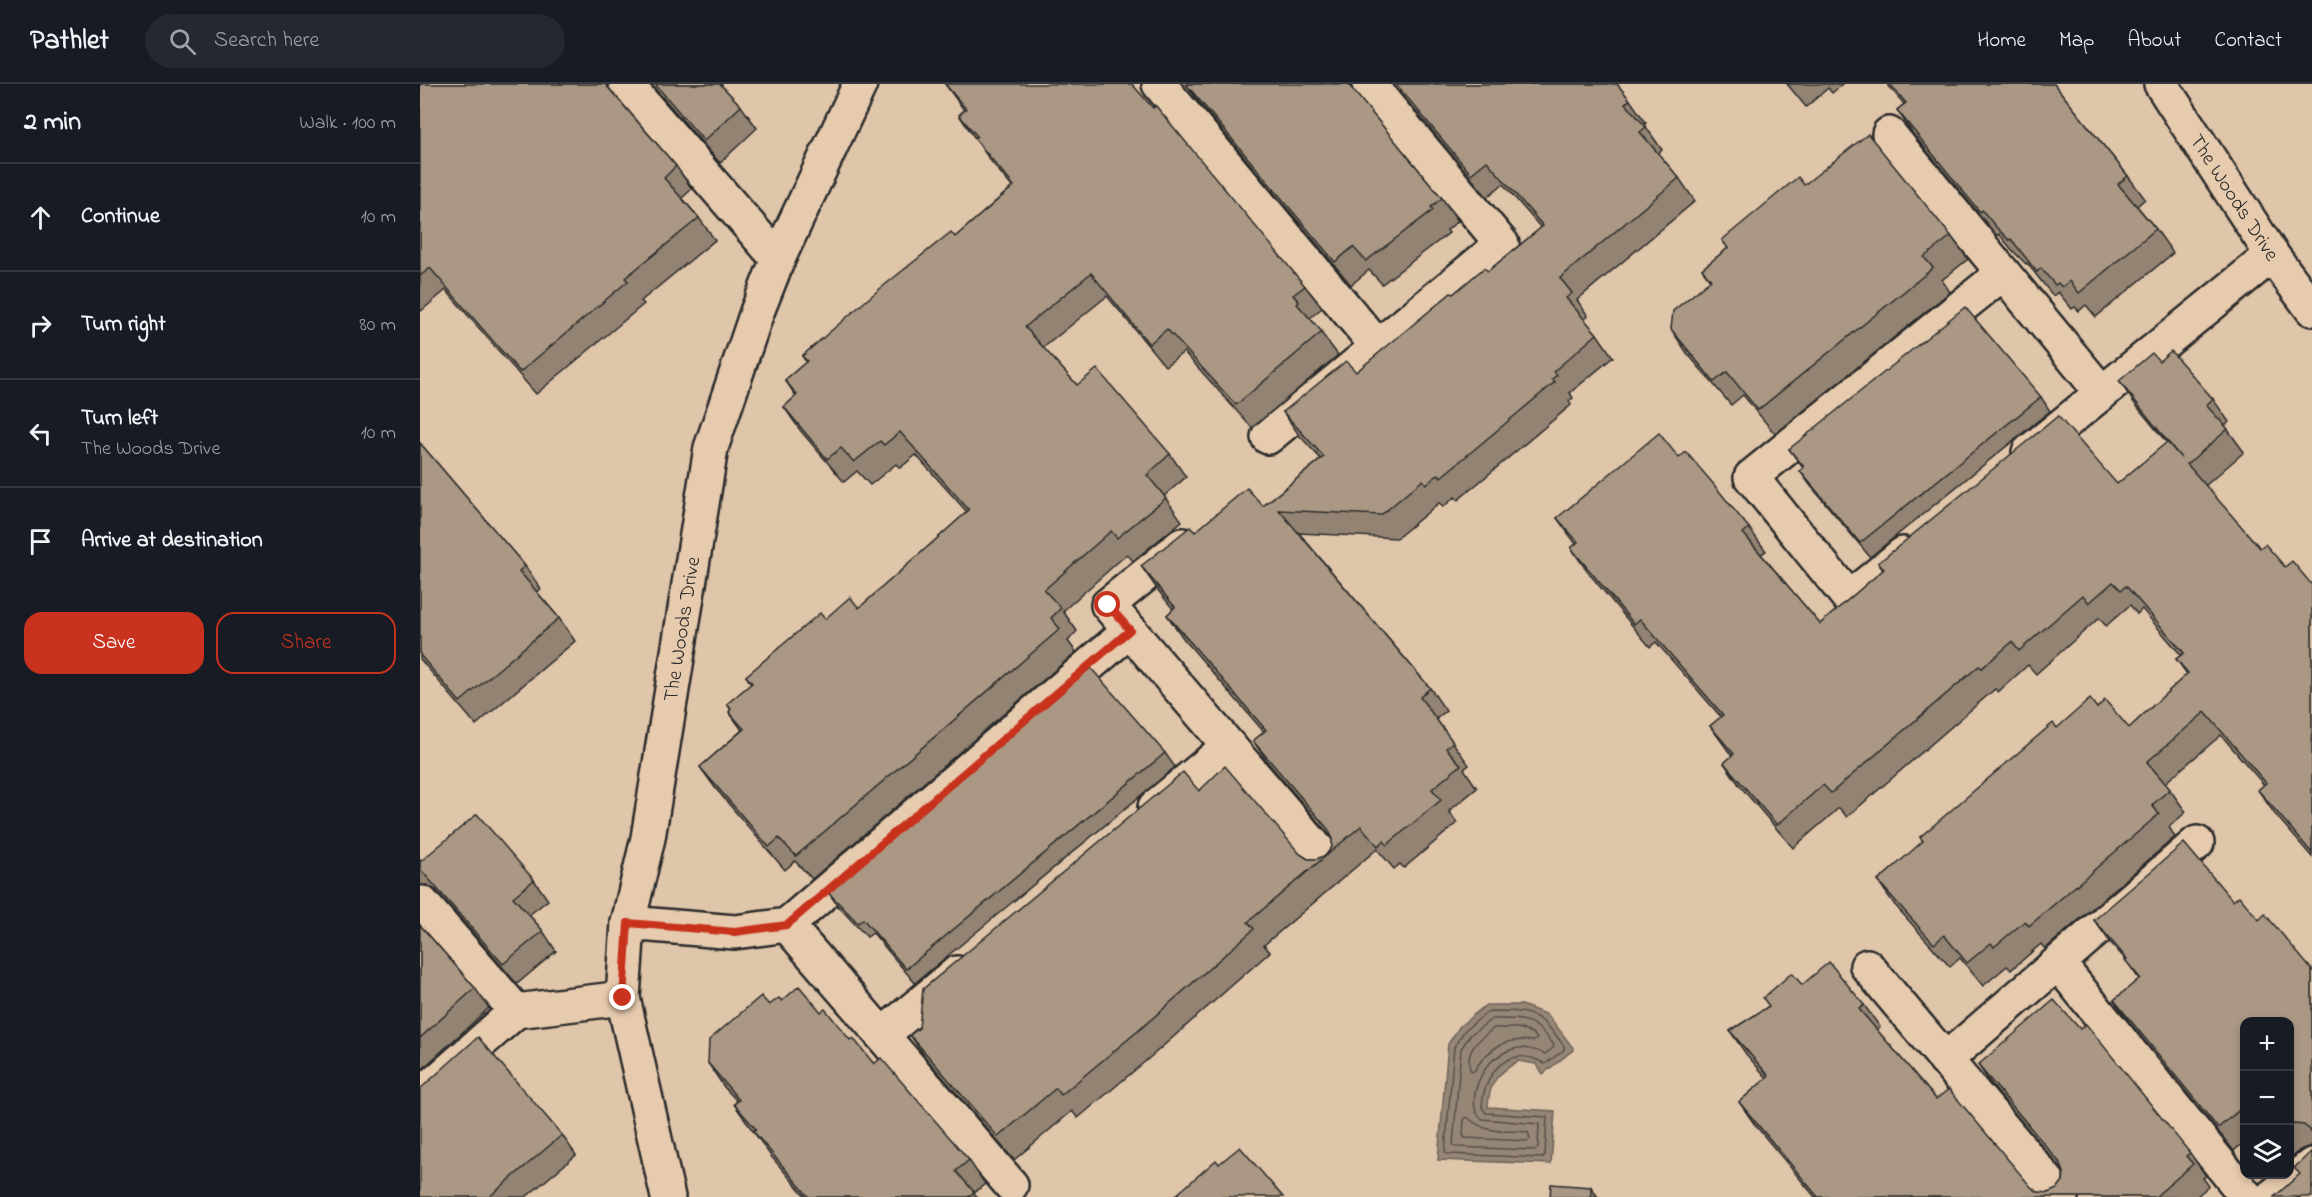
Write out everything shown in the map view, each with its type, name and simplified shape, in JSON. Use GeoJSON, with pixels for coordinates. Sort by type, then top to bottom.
{"type":"FeatureCollection","features":[{"type":"Feature","properties":{"kind":"lane"},"geometry":{"type":"LineString","coordinates":[[626,84],[778,260]]}},
{"type":"Feature","properties":{"kind":"lane","name":"The Woods Drive"},"geometry":{"type":"LineString","coordinates":[[668,1197],[623,998],[628,923],[648,838],[711,448],[757,312],[778,260],[860,84]]}},
{"type":"Feature","properties":{"kind":"lane"},"geometry":{"type":"LineString","coordinates":[[1159,84],[1378,347]]}},
{"type":"Feature","properties":{"kind":"lane"},"geometry":{"type":"LineString","coordinates":[[1268,437],[1502,244],[1369,84]]}},
{"type":"Feature","properties":{"kind":"lane","name":"The Woods Drive"},"geometry":{"type":"LineString","coordinates":[[2161,84],[2272,255],[2312,309]]}},
{"type":"Feature","properties":{"kind":"lane"},"geometry":{"type":"LineString","coordinates":[[1889,134],[2102,393]]}},
{"type":"Feature","properties":{"kind":"lane"},"geometry":{"type":"LineString","coordinates":[[2002,474],[2272,255]]}},
{"type":"Feature","properties":{"kind":"lane"},"geometry":{"type":"LineString","coordinates":[[1930,532],[1849,598],[1751,477],[2003,273]]}},
{"type":"Feature","properties":{"kind":"lane"},"geometry":{"type":"LineString","coordinates":[[1205,526],[1108,605],[1330,864]]}},
{"type":"Feature","properties":{"kind":"lane"},"geometry":{"type":"LineString","coordinates":[[628,923],[735,932],[787,925],[1130,630]]}},
{"type":"Feature","properties":{"kind":"lane"},"geometry":{"type":"LineString","coordinates":[[1128,830],[1229,746]]}},
{"type":"Feature","properties":{"kind":"lane"},"geometry":{"type":"LineString","coordinates":[[1945,1060],[2197,843]]}},
{"type":"Feature","properties":{"kind":"lane"},"geometry":{"type":"LineString","coordinates":[[420,905],[422,903],[516,1011]]}},
{"type":"Feature","properties":{"kind":"lane"},"geometry":{"type":"LineString","coordinates":[[787,925],[1011,1185]]}},
{"type":"Feature","properties":{"kind":"lane"},"geometry":{"type":"LineString","coordinates":[[882,1035],[982,952]]}},
{"type":"Feature","properties":{"kind":"lane"},"geometry":{"type":"LineString","coordinates":[[2058,963],[2247,1197]]}},
{"type":"Feature","properties":{"kind":"lane"},"geometry":{"type":"LineString","coordinates":[[1867,966],[2061,1197]]}},
{"type":"Feature","properties":{"kind":"lane"},"geometry":{"type":"LineString","coordinates":[[420,1096],[516,1011],[623,998]]}},
{"type":"Feature","properties":{"kind":"lane"},"geometry":{"type":"LineString","coordinates":[[2271,1197],[2312,1164]]}},
{"type":"Feature","properties":{"kind":"water"},"geometry":{"type":"Polygon","coordinates":[[[1486,1005],[1522,1005],[1548,1015],[1574,1049],[1543,1074],[1536,1064],[1518,1061],[1500,1075],[1490,1091],[1488,1107],[1555,1111],[1551,1164],[1438,1160],[1448,1044],[1460,1026],[1486,1005]]]}},
{"type":"Feature","properties":{"kind":"building"},"geometry":{"type":"Polygon","coordinates":[[[420,84],[605,84],[676,166],[664,178],[699,218],[625,278],[628,281],[520,372],[430,268],[420,276],[420,84]]]}},
{"type":"Feature","properties":{"kind":"building"},"geometry":{"type":"Polygon","coordinates":[[[655,84],[720,84],[741,106],[704,141],[655,84]]]}},
{"type":"Feature","properties":{"kind":"building"},"geometry":{"type":"Polygon","coordinates":[[[945,84],[1132,84],[1153,108],[1156,106],[1305,286],[1293,295],[1299,302],[1297,304],[1322,332],[1236,405],[1167,329],[1149,344],[1091,273],[1025,327],[1077,385],[1097,369],[1170,454],[1147,475],[1166,498],[1117,538],[1111,531],[1044,590],[1061,608],[1051,618],[1060,629],[796,856],[779,838],[769,847],[700,767],[744,729],[729,712],[731,709],[727,704],[752,683],[746,676],[820,613],[825,619],[850,597],[859,608],[969,510],[900,432],[884,445],[880,441],[854,462],[841,448],[827,459],[784,407],[797,395],[785,380],[807,361],[802,356],[876,292],[951,232],[955,237],[1014,186],[974,138],[977,136],[959,115],[966,109],[945,84]]]}},
{"type":"Feature","properties":{"kind":"building"},"geometry":{"type":"Polygon","coordinates":[[[1186,84],[1348,84],[1442,198],[1431,207],[1433,210],[1366,261],[1353,247],[1335,262],[1186,84]]]}},
{"type":"Feature","properties":{"kind":"building"},"geometry":{"type":"Polygon","coordinates":[[[1396,84],[1617,84],[1630,100],[1625,103],[1646,127],[1640,132],[1679,178],[1560,278],[1572,293],[1566,298],[1597,334],[1554,371],[1557,375],[1552,379],[1555,382],[1470,453],[1441,477],[1439,474],[1426,484],[1423,480],[1381,515],[1279,510],[1430,688],[1420,697],[1453,742],[1446,748],[1461,765],[1432,789],[1441,800],[1387,845],[1384,841],[1378,846],[1361,826],[1248,922],[1254,929],[1138,1031],[1061,1095],[1056,1088],[998,1137],[910,1035],[919,1028],[923,989],[1183,772],[1199,791],[1225,766],[1300,854],[1308,859],[1317,859],[1326,855],[1332,847],[1332,837],[1328,829],[1253,741],[1266,730],[1167,615],[1175,607],[1141,566],[1190,527],[1195,532],[1247,488],[1263,506],[1324,457],[1283,412],[1346,361],[1356,372],[1451,293],[1453,294],[1484,268],[1488,271],[1543,226],[1487,161],[1471,174],[1396,84]]]}},
{"type":"Feature","properties":{"kind":"building"},"geometry":{"type":"Polygon","coordinates":[[[1890,84],[2054,84],[2128,176],[2118,184],[2156,229],[2079,293],[2070,281],[2062,287],[2058,283],[2055,285],[2041,268],[2037,272],[2011,239],[2009,240],[1996,227],[1982,210],[1980,212],[1897,110],[1906,103],[1890,84]]]}},
{"type":"Feature","properties":{"kind":"building"},"geometry":{"type":"Polygon","coordinates":[[[1868,134],[1951,236],[1924,257],[1933,268],[1758,410],[1727,372],[1714,382],[1671,329],[1673,311],[1711,280],[1702,269],[1728,248],[1722,240],[1798,177],[1804,185],[1868,134]]]}},
{"type":"Feature","properties":{"kind":"building"},"geometry":{"type":"Polygon","coordinates":[[[1965,307],[2041,397],[1860,543],[1800,471],[1804,467],[1789,449],[1965,307]]]}},
{"type":"Feature","properties":{"kind":"building"},"geometry":{"type":"Polygon","coordinates":[[[2171,351],[2213,399],[2206,405],[2228,429],[2187,464],[2260,548],[2265,544],[2285,567],[2292,561],[2312,585],[2312,853],[2258,790],[2266,783],[2205,712],[2147,762],[2170,789],[2152,805],[2159,814],[2029,926],[2025,921],[1994,947],[1991,943],[1967,963],[1944,935],[1934,944],[1878,881],[1923,841],[1920,837],[2053,723],[2057,728],[2090,699],[2097,708],[2105,700],[2129,728],[2188,673],[2176,659],[2184,653],[2126,586],[2121,590],[2113,582],[2089,603],[2083,595],[2019,651],[2012,642],[1982,668],[1979,666],[1831,793],[1823,785],[1777,825],[1724,763],[1734,754],[1710,726],[1723,715],[1640,619],[1634,624],[1571,548],[1578,542],[1557,518],[1659,433],[1679,458],[1686,452],[1710,480],[1749,528],[1743,533],[1820,624],[1884,569],[1878,563],[2058,416],[2117,484],[2167,442],[2181,458],[2119,381],[2152,353],[2159,361],[2171,351]]]}},
{"type":"Feature","properties":{"kind":"building"},"geometry":{"type":"Polygon","coordinates":[[[420,443],[525,566],[519,571],[559,618],[460,702],[420,655],[420,443]]]}},
{"type":"Feature","properties":{"kind":"building"},"geometry":{"type":"Polygon","coordinates":[[[1090,667],[1165,753],[906,969],[863,919],[858,923],[828,892],[1090,667]]]}},
{"type":"Feature","properties":{"kind":"building"},"geometry":{"type":"Polygon","coordinates":[[[477,814],[534,880],[513,897],[543,931],[503,964],[420,869],[420,860],[477,814]]]}},
{"type":"Feature","properties":{"kind":"building"},"geometry":{"type":"Polygon","coordinates":[[[2184,843],[2233,901],[2239,896],[2259,920],[2265,914],[2312,970],[2312,1134],[2304,1125],[2294,1124],[2294,1017],[2240,1017],[2240,1110],[2218,1128],[2114,1000],[2140,978],[2094,920],[2184,843]]]}},
{"type":"Feature","properties":{"kind":"building"},"geometry":{"type":"Polygon","coordinates":[[[420,925],[475,988],[420,1038],[420,925]]]}},
{"type":"Feature","properties":{"kind":"building"},"geometry":{"type":"Polygon","coordinates":[[[1829,962],[1864,1005],[1859,1009],[1936,1099],[1949,1089],[2031,1187],[2038,1192],[2048,1193],[2057,1189],[2063,1181],[2064,1172],[2060,1163],[1978,1065],[2054,1000],[2080,1029],[2086,1024],[2190,1153],[2186,1156],[2193,1164],[2155,1197],[1818,1197],[1739,1102],[1769,1076],[1730,1031],[1769,1006],[1763,998],[1792,973],[1802,985],[1829,962]]]}},
{"type":"Feature","properties":{"kind":"building"},"geometry":{"type":"Polygon","coordinates":[[[799,986],[821,1012],[825,1009],[850,1040],[853,1038],[874,1064],[881,1058],[969,1160],[956,1171],[974,1192],[968,1197],[809,1197],[753,1131],[756,1129],[734,1104],[739,1100],[708,1063],[709,1040],[761,996],[769,1005],[779,998],[782,1001],[799,986]]]}},
{"type":"Feature","properties":{"kind":"building"},"geometry":{"type":"Polygon","coordinates":[[[478,1037],[562,1135],[489,1197],[420,1197],[420,1089],[478,1037]]]}},
{"type":"Feature","properties":{"kind":"building"},"geometry":{"type":"Polygon","coordinates":[[[1240,1147],[1283,1197],[1174,1197],[1216,1160],[1219,1164],[1240,1147]]]}},
{"type":"Feature","properties":{"kind":"building"},"geometry":{"type":"Polygon","coordinates":[[[2312,1151],[2312,1197],[2274,1197],[2300,1174],[2294,1168],[2312,1151]]]}},
{"type":"Feature","properties":{"kind":"building"},"geometry":{"type":"Polygon","coordinates":[[[1551,1184],[1591,1187],[1591,1197],[1550,1197],[1551,1184]]]}},
{"type":"Feature","properties":{"kind":"route"},"geometry":{"type":"LineString","coordinates":[[623,998],[628,923],[735,932],[787,925],[1130,630],[1108,605]]}}]}
